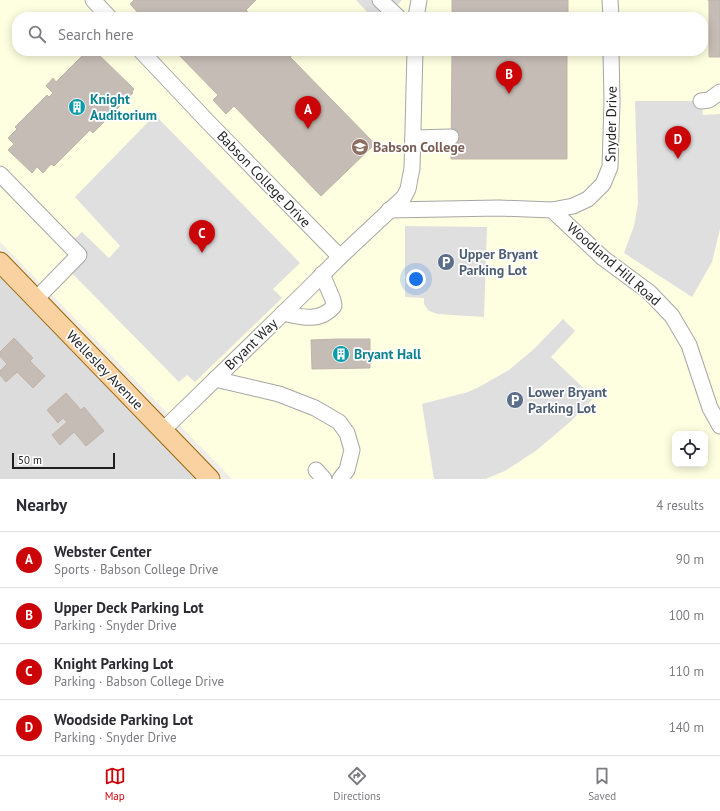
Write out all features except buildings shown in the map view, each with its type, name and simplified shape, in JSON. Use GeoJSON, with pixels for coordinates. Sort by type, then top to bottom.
{"type":"FeatureCollection","features":[{"type":"Feature","properties":{"kind":"main road","name":"Wellesley Avenue"},"geometry":{"type":"LineString","coordinates":[[0,262],[210,479]]}},
{"type":"Feature","properties":{"kind":"street"},"geometry":{"type":"LineString","coordinates":[[93,0],[104,12]]}},
{"type":"Feature","properties":{"kind":"street"},"geometry":{"type":"LineString","coordinates":[[380,0],[393,12]]}},
{"type":"Feature","properties":{"kind":"street"},"geometry":{"type":"LineString","coordinates":[[417,12],[419,0]]}},
{"type":"Feature","properties":{"kind":"street"},"geometry":{"type":"LineString","coordinates":[[610,0],[611,12]]}},
{"type":"Feature","properties":{"kind":"street","name":"Babson College Drive"},"geometry":{"type":"LineString","coordinates":[[146,56],[340,257]]}},
{"type":"Feature","properties":{"kind":"street"},"geometry":{"type":"LineString","coordinates":[[340,257],[404,196],[408,189],[412,168],[415,56]]}},
{"type":"Feature","properties":{"kind":"street","name":"Snyder Drive"},"geometry":{"type":"LineString","coordinates":[[552,210],[573,206],[588,199],[603,184],[610,167],[612,102],[611,56]]}},
{"type":"Feature","properties":{"kind":"street"},"geometry":{"type":"LineString","coordinates":[[701,101],[709,100],[720,92]]}},
{"type":"Feature","properties":{"kind":"street"},"geometry":{"type":"LineString","coordinates":[[413,138],[452,137]]}},
{"type":"Feature","properties":{"kind":"street"},"geometry":{"type":"LineString","coordinates":[[0,174],[79,255],[36,299]]}},
{"type":"Feature","properties":{"kind":"street"},"geometry":{"type":"LineString","coordinates":[[389,210],[499,208],[552,210]]}},
{"type":"Feature","properties":{"kind":"street","name":"Woodland Hill Road"},"geometry":{"type":"LineString","coordinates":[[552,210],[603,258],[649,292],[672,316],[689,346],[710,408],[720,426]]}},
{"type":"Feature","properties":{"kind":"street","name":"Bryant Way"},"geometry":{"type":"LineString","coordinates":[[163,430],[340,257]]}},
{"type":"Feature","properties":{"kind":"street"},"geometry":{"type":"LineString","coordinates":[[283,313],[302,317],[319,317],[330,310],[334,306],[333,300],[322,274]]}},
{"type":"Feature","properties":{"kind":"street"},"geometry":{"type":"LineString","coordinates":[[215,378],[279,394],[315,408],[339,422],[347,433],[352,450],[346,470],[340,479]]}},
{"type":"Feature","properties":{"kind":"shaded area","name":"Babson College"},"geometry":{"type":"Polygon","coordinates":[[[0,0],[720,0],[720,479],[232,479],[0,242],[0,0]]]}},
{"type":"Feature","properties":{"kind":"shaded area"},"geometry":{"type":"Polygon","coordinates":[[[356,0],[402,0],[397,5],[403,11],[402,12],[367,12],[356,0]]]}},
{"type":"Feature","properties":{"kind":"shaded area"},"geometry":{"type":"Polygon","coordinates":[[[635,101],[701,101],[703,115],[720,114],[720,229],[712,262],[692,297],[624,253],[634,226],[638,203],[635,101]]]}},
{"type":"Feature","properties":{"kind":"shaded area"},"geometry":{"type":"Polygon","coordinates":[[[155,115],[300,263],[273,289],[282,298],[195,382],[187,375],[179,382],[63,264],[67,259],[65,248],[82,232],[109,258],[120,246],[75,197],[155,115]]]}},
{"type":"Feature","properties":{"kind":"shaded area","name":"Upper Bryant Parking Lot"},"geometry":{"type":"Polygon","coordinates":[[[405,226],[487,227],[484,317],[438,314],[429,311],[424,304],[424,298],[405,297],[405,226]]]}},
{"type":"Feature","properties":{"kind":"shaded area"},"geometry":{"type":"Polygon","coordinates":[[[0,274],[200,479],[0,479],[0,274]]]}},
{"type":"Feature","properties":{"kind":"shaded area","name":"Lower Bryant Parking Lot"},"geometry":{"type":"Polygon","coordinates":[[[563,319],[575,331],[551,357],[594,398],[571,421],[537,450],[505,471],[485,479],[434,479],[422,404],[468,392],[509,370],[535,348],[563,319]]]}},
{"type":"Feature","properties":{"kind":"place","name":"Upper Deck Parking Lot"},"geometry":{"type":"Point","coordinates":[509,94]}},
{"type":"Feature","properties":{"kind":"place","name":"Knight Auditorium"},"geometry":{"type":"Point","coordinates":[77,107]}},
{"type":"Feature","properties":{"kind":"place","name":"Webster Center"},"geometry":{"type":"Point","coordinates":[308,129]}},
{"type":"Feature","properties":{"kind":"place","name":"Babson College"},"geometry":{"type":"Point","coordinates":[360,147]}},
{"type":"Feature","properties":{"kind":"place","name":"Woodside Parking Lot"},"geometry":{"type":"Point","coordinates":[678,159]}},
{"type":"Feature","properties":{"kind":"place","name":"Knight Parking Lot"},"geometry":{"type":"Point","coordinates":[202,253]}},
{"type":"Feature","properties":{"kind":"place","name":"Upper Bryant Parking Lot"},"geometry":{"type":"Point","coordinates":[446,262]}},
{"type":"Feature","properties":{"kind":"place","name":"Bryant Hall"},"geometry":{"type":"Point","coordinates":[341,354]}},
{"type":"Feature","properties":{"kind":"place","name":"Lower Bryant Parking Lot"},"geometry":{"type":"Point","coordinates":[515,400]}}]}
